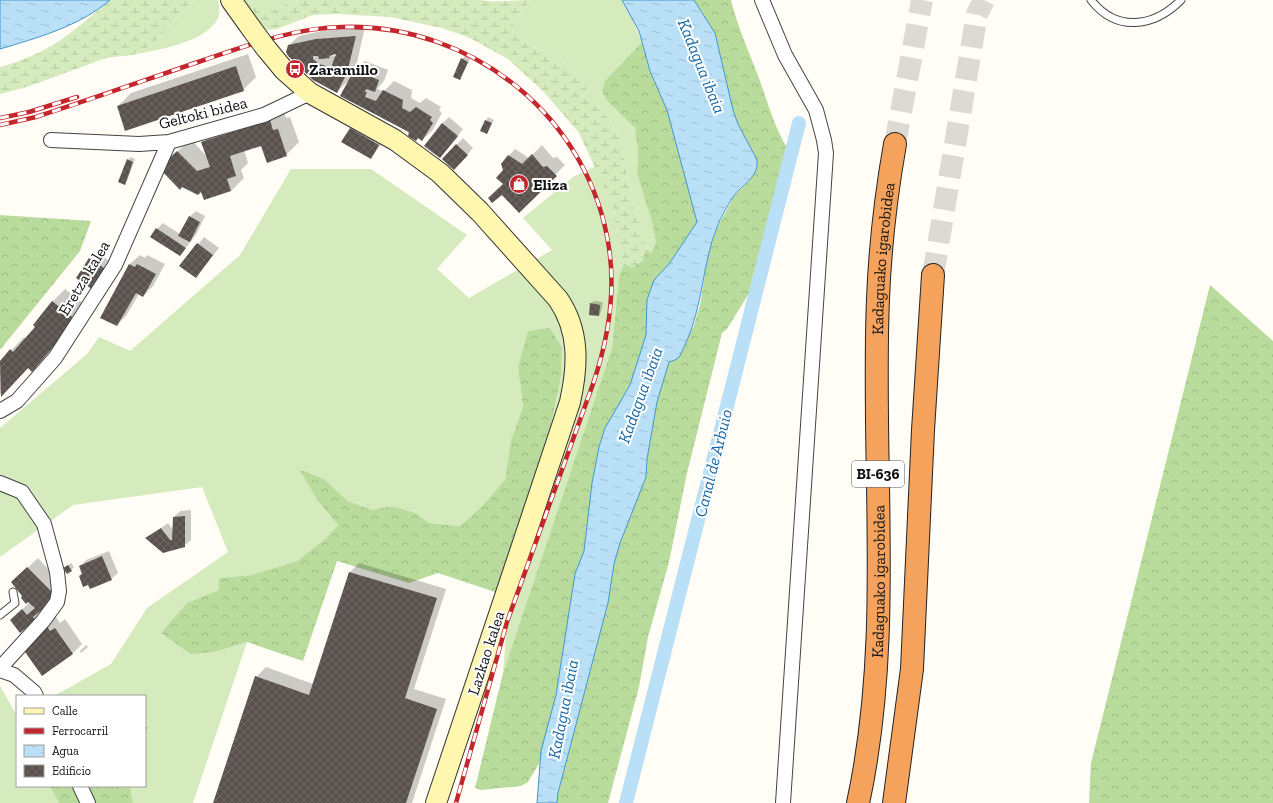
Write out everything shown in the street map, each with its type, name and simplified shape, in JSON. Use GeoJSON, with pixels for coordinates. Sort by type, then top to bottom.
{"type":"FeatureCollection","features":[{"type":"Feature","properties":{"kind":"highway","name":"Kadaguako igarobidea"},"geometry":{"type":"LineString","coordinates":[[858,803],[868,747],[876,670],[879,563],[876,398],[879,264],[895,144]]}},
{"type":"Feature","properties":{"kind":"highway","name":"BI-636"},"geometry":{"type":"LineString","coordinates":[[894,803],[912,669],[923,430],[933,275]]}},
{"type":"Feature","properties":{"kind":"street","name":"Lazkao kalea"},"geometry":{"type":"LineString","coordinates":[[231,0],[265,47],[284,70],[310,93],[395,140],[435,169],[458,189],[509,243],[565,310],[572,328],[577,363],[570,402],[436,803]]}},
{"type":"Feature","properties":{"kind":"street"},"geometry":{"type":"LineString","coordinates":[[762,0],[785,55],[816,110],[826,153],[783,803]]}},
{"type":"Feature","properties":{"kind":"street","name":"Geltoki bidea"},"geometry":{"type":"LineString","coordinates":[[51,140],[139,144],[169,142],[264,115],[310,93]]}},
{"type":"Feature","properties":{"kind":"street","name":"Eretza kalea"},"geometry":{"type":"LineString","coordinates":[[0,411],[17,401],[55,358],[115,265],[169,142]]}},
{"type":"Feature","properties":{"kind":"street"},"geometry":{"type":"LineString","coordinates":[[0,483],[22,492],[44,524],[57,572],[59,591],[57,602],[43,621],[0,669],[14,675],[36,695]]}},
{"type":"Feature","properties":{"kind":"street"},"geometry":{"type":"LineString","coordinates":[[80,787],[88,803]]}},
{"type":"Feature","properties":{"kind":"lane"},"geometry":{"type":"LineString","coordinates":[[1091,0],[1100,11],[1115,20],[1133,24],[1154,19],[1180,0]]}},
{"type":"Feature","properties":{"kind":"lane"},"geometry":{"type":"LineString","coordinates":[[0,616],[15,604],[13,592]]}},
{"type":"Feature","properties":{"kind":"green space"},"geometry":{"type":"Polygon","coordinates":[[[110,0],[194,0],[151,46],[132,55],[106,58],[27,87],[0,94],[0,67],[26,58],[51,46],[72,32],[110,0]]]}},
{"type":"Feature","properties":{"kind":"green space"},"geometry":{"type":"Polygon","coordinates":[[[194,0],[218,0],[219,16],[212,27],[203,34],[180,44],[132,55],[151,46],[194,0]]]}},
{"type":"Feature","properties":{"kind":"green space"},"geometry":{"type":"Polygon","coordinates":[[[244,0],[252,0],[257,9],[276,9],[297,0],[531,0],[515,20],[513,29],[514,35],[530,45],[558,58],[574,71],[609,120],[620,139],[635,212],[646,249],[642,261],[632,267],[624,263],[619,250],[614,209],[579,133],[544,92],[508,59],[470,38],[442,28],[390,17],[338,14],[313,15],[277,29],[266,30],[244,0]]]}},
{"type":"Feature","properties":{"kind":"green space"},"geometry":{"type":"Polygon","coordinates":[[[252,0],[297,0],[276,9],[256,9],[252,0]]]}},
{"type":"Feature","properties":{"kind":"green space"},"geometry":{"type":"Polygon","coordinates":[[[531,0],[622,0],[628,8],[642,42],[605,81],[607,101],[635,128],[638,152],[637,163],[656,243],[651,253],[646,249],[635,212],[620,139],[609,120],[574,71],[558,58],[530,45],[514,35],[513,29],[515,20],[531,0]]]}},
{"type":"Feature","properties":{"kind":"green space"},"geometry":{"type":"Polygon","coordinates":[[[694,0],[731,0],[740,29],[774,121],[787,148],[751,290],[727,329],[722,333],[687,473],[669,562],[648,637],[639,687],[608,803],[557,803],[558,793],[608,603],[614,564],[620,543],[646,477],[647,459],[657,402],[669,362],[693,328],[700,305],[708,254],[718,226],[734,196],[751,179],[757,160],[738,124],[733,110],[715,33],[694,0]]]}},
{"type":"Feature","properties":{"kind":"green space"},"geometry":{"type":"Polygon","coordinates":[[[642,42],[650,71],[667,110],[697,222],[669,264],[654,280],[647,300],[646,335],[630,385],[605,428],[599,447],[592,483],[584,551],[575,574],[556,695],[540,762],[528,782],[521,786],[481,790],[475,788],[503,673],[612,348],[619,276],[624,263],[632,267],[642,261],[646,249],[651,253],[656,243],[652,222],[637,172],[638,152],[635,128],[607,101],[602,91],[605,81],[642,42]]]}},
{"type":"Feature","properties":{"kind":"green space"},"geometry":{"type":"Polygon","coordinates":[[[596,166],[614,209],[619,250],[624,263],[619,276],[612,348],[503,673],[509,597],[495,592],[550,430],[561,377],[562,347],[550,328],[518,368],[523,407],[511,440],[505,480],[482,506],[460,526],[429,523],[416,513],[392,506],[372,510],[348,501],[324,479],[300,469],[318,501],[338,525],[325,539],[297,561],[251,575],[219,578],[219,590],[187,603],[214,652],[247,642],[193,803],[133,803],[130,787],[146,787],[146,695],[56,695],[111,664],[147,608],[228,552],[202,487],[73,505],[0,557],[0,428],[87,354],[99,337],[130,351],[240,255],[291,169],[371,169],[467,235],[437,269],[469,298],[552,250],[523,218],[573,177],[596,166]]]}},
{"type":"Feature","properties":{"kind":"green space"},"geometry":{"type":"Polygon","coordinates":[[[0,215],[91,221],[80,251],[0,350],[0,215]]]}},
{"type":"Feature","properties":{"kind":"green space"},"geometry":{"type":"Polygon","coordinates":[[[1210,285],[1273,341],[1273,803],[1089,803],[1091,763],[1210,285]]]}},
{"type":"Feature","properties":{"kind":"green space"},"geometry":{"type":"Polygon","coordinates":[[[550,328],[562,347],[561,377],[550,430],[495,592],[438,573],[409,583],[337,561],[303,661],[247,642],[214,652],[191,654],[161,633],[187,603],[219,590],[219,578],[251,575],[297,561],[325,539],[338,525],[318,501],[299,469],[324,479],[348,501],[372,510],[392,506],[416,513],[429,523],[460,526],[482,506],[505,480],[511,440],[523,407],[518,368],[528,331],[550,328]]]}},
{"type":"Feature","properties":{"kind":"green space"},"geometry":{"type":"Polygon","coordinates":[[[0,686],[16,714],[16,787],[51,787],[59,803],[0,803],[0,686]]]}},
{"type":"Feature","properties":{"kind":"green space"},"geometry":{"type":"Polygon","coordinates":[[[51,787],[130,787],[133,803],[59,803],[51,787]]]}},
{"type":"Feature","properties":{"kind":"water"},"geometry":{"type":"Polygon","coordinates":[[[0,0],[110,0],[98,9],[72,24],[43,36],[0,49],[0,0]]]}},
{"type":"Feature","properties":{"kind":"water","name":"Kadagua ibaia"},"geometry":{"type":"Polygon","coordinates":[[[622,0],[694,0],[715,33],[733,110],[738,124],[757,160],[757,166],[753,176],[733,197],[719,223],[708,256],[691,331],[679,357],[669,362],[657,402],[647,459],[646,477],[620,543],[614,564],[608,603],[558,793],[557,803],[537,803],[541,751],[556,695],[575,574],[584,551],[592,483],[599,447],[605,428],[630,385],[646,335],[647,300],[654,280],[669,264],[697,222],[667,110],[650,71],[639,31],[622,0]]]}},
{"type":"Feature","properties":{"kind":"building"},"geometry":{"type":"Polygon","coordinates":[[[356,36],[347,73],[337,93],[313,80],[288,56],[286,52],[288,45],[316,39],[356,36]],[[336,54],[329,56],[330,58],[321,59],[319,59],[318,56],[313,56],[313,59],[319,64],[333,68],[332,65],[336,54]]]}},
{"type":"Feature","properties":{"kind":"building"},"geometry":{"type":"Polygon","coordinates":[[[461,58],[468,62],[460,80],[453,77],[461,58]]]}},
{"type":"Feature","properties":{"kind":"building"},"geometry":{"type":"Polygon","coordinates":[[[236,66],[244,91],[125,131],[117,106],[236,66]]]}},
{"type":"Feature","properties":{"kind":"building"},"geometry":{"type":"Polygon","coordinates":[[[354,70],[379,80],[375,92],[366,89],[365,92],[367,92],[365,97],[376,101],[383,90],[403,100],[402,108],[410,112],[416,107],[432,117],[430,120],[433,123],[422,141],[418,138],[416,141],[408,136],[409,132],[340,96],[354,70]]]}},
{"type":"Feature","properties":{"kind":"building"},"geometry":{"type":"Polygon","coordinates":[[[270,120],[273,130],[278,129],[287,156],[267,163],[261,146],[230,156],[236,176],[227,179],[231,191],[204,200],[201,192],[198,195],[182,187],[180,190],[159,168],[177,151],[197,171],[210,167],[201,142],[270,120]]]}},
{"type":"Feature","properties":{"kind":"building"},"geometry":{"type":"Polygon","coordinates":[[[485,120],[492,123],[487,134],[480,131],[485,120]]]}},
{"type":"Feature","properties":{"kind":"building"},"geometry":{"type":"Polygon","coordinates":[[[442,123],[458,136],[440,158],[424,146],[442,123]]]}},
{"type":"Feature","properties":{"kind":"building"},"geometry":{"type":"Polygon","coordinates":[[[350,128],[379,145],[371,159],[341,142],[350,128]]]}},
{"type":"Feature","properties":{"kind":"building"},"geometry":{"type":"Polygon","coordinates":[[[456,144],[468,155],[454,170],[442,159],[456,144]]]}},
{"type":"Feature","properties":{"kind":"building"},"geometry":{"type":"Polygon","coordinates":[[[532,154],[543,167],[547,166],[557,176],[519,213],[502,195],[492,203],[488,198],[503,184],[496,178],[503,170],[501,164],[508,155],[522,164],[532,154]]]}},
{"type":"Feature","properties":{"kind":"building"},"geometry":{"type":"Polygon","coordinates":[[[127,159],[133,162],[125,185],[118,182],[127,159]]]}},
{"type":"Feature","properties":{"kind":"building"},"geometry":{"type":"Polygon","coordinates":[[[189,216],[200,222],[190,242],[178,236],[189,216]]]}},
{"type":"Feature","properties":{"kind":"building"},"geometry":{"type":"Polygon","coordinates":[[[156,228],[186,248],[180,256],[150,237],[156,228]]]}},
{"type":"Feature","properties":{"kind":"building"},"geometry":{"type":"Polygon","coordinates":[[[197,243],[213,255],[196,278],[179,266],[197,243]]]}},
{"type":"Feature","properties":{"kind":"building"},"geometry":{"type":"Polygon","coordinates":[[[89,258],[107,270],[93,290],[76,278],[89,258]]]}},
{"type":"Feature","properties":{"kind":"building"},"geometry":{"type":"Polygon","coordinates":[[[129,264],[135,267],[137,264],[156,274],[143,297],[136,293],[117,326],[100,318],[129,264]]]}},
{"type":"Feature","properties":{"kind":"building"},"geometry":{"type":"Polygon","coordinates":[[[52,301],[76,320],[32,372],[28,368],[1,397],[0,361],[10,349],[13,352],[35,327],[33,325],[52,301]]]}},
{"type":"Feature","properties":{"kind":"building"},"geometry":{"type":"Polygon","coordinates":[[[590,303],[600,305],[599,316],[589,315],[590,303]]]}},
{"type":"Feature","properties":{"kind":"building"},"geometry":{"type":"Polygon","coordinates":[[[185,516],[185,547],[163,553],[145,538],[161,528],[170,540],[172,540],[173,517],[185,516]]]}},
{"type":"Feature","properties":{"kind":"building"},"geometry":{"type":"Polygon","coordinates":[[[102,556],[112,580],[90,589],[88,585],[83,587],[79,576],[82,574],[79,566],[102,556]]]}},
{"type":"Feature","properties":{"kind":"building"},"geometry":{"type":"Polygon","coordinates":[[[68,565],[72,571],[67,574],[63,568],[68,565]]]}},
{"type":"Feature","properties":{"kind":"building"},"geometry":{"type":"Polygon","coordinates":[[[27,567],[57,597],[33,617],[35,620],[20,633],[10,620],[22,609],[27,615],[35,608],[28,602],[26,604],[21,598],[22,596],[11,582],[27,567]]]}},
{"type":"Feature","properties":{"kind":"building"},"geometry":{"type":"Polygon","coordinates":[[[349,572],[437,598],[405,698],[437,709],[406,803],[213,803],[255,676],[309,695],[349,572]]]}},
{"type":"Feature","properties":{"kind":"building"},"geometry":{"type":"Polygon","coordinates":[[[46,625],[50,631],[55,628],[73,654],[42,676],[23,649],[46,625]]]}},
{"type":"Feature","properties":{"kind":"waterway","name":"Canal de Arbuio"},"geometry":{"type":"LineString","coordinates":[[626,803],[799,123]]}},
{"type":"Feature","properties":{"kind":"tunnel"},"geometry":{"type":"LineString","coordinates":[[895,144],[922,0]]}},
{"type":"Feature","properties":{"kind":"tunnel"},"geometry":{"type":"LineString","coordinates":[[933,275],[977,14],[984,0]]}},
{"type":"Feature","properties":{"kind":"railway"},"geometry":{"type":"LineString","coordinates":[[0,125],[36,117],[272,38],[307,30],[342,27],[390,30],[436,42],[479,61],[518,87],[551,120],[578,158],[597,201],[609,248],[612,283],[609,317],[603,351],[593,384],[507,622],[456,803]]}},
{"type":"Feature","properties":{"kind":"railway"},"geometry":{"type":"LineString","coordinates":[[0,118],[29,112],[77,97]]}},
{"type":"Feature","properties":{"kind":"place","name":"Zaramillo"},"geometry":{"type":"Point","coordinates":[295,69]}},
{"type":"Feature","properties":{"kind":"place","name":"Eliza"},"geometry":{"type":"Point","coordinates":[519,184]}}]}
